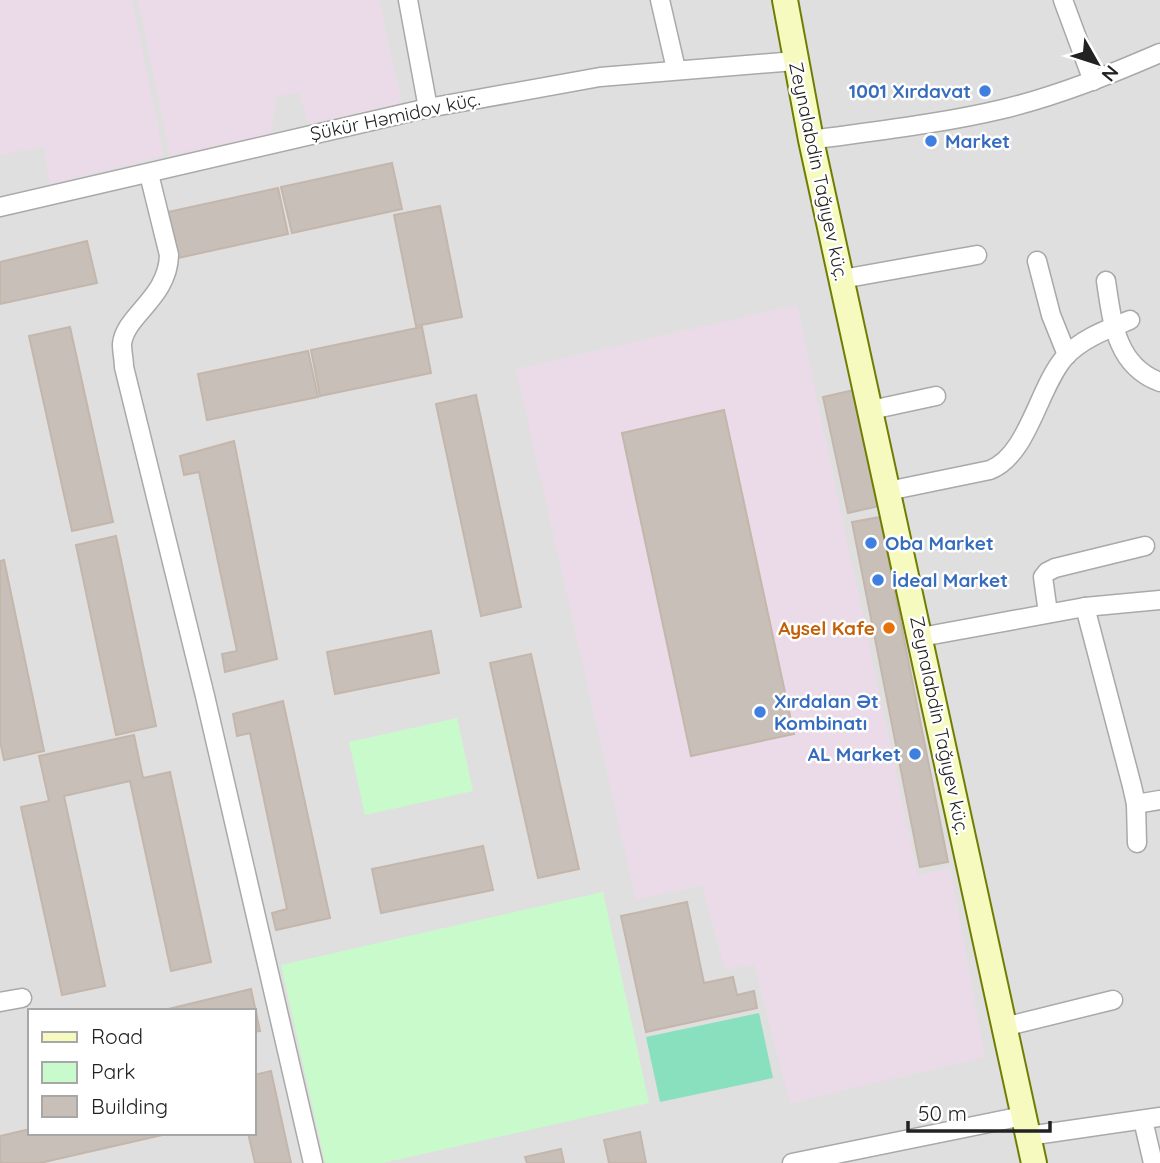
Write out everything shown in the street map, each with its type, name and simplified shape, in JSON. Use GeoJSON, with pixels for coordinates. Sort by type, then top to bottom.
{"type":"FeatureCollection","features":[{"type":"Feature","properties":{"kind":"street"},"geometry":{"type":"LineString","coordinates":[[408,0],[428,108]]}},
{"type":"Feature","properties":{"kind":"street"},"geometry":{"type":"LineString","coordinates":[[660,0],[676,69]]}},
{"type":"Feature","properties":{"kind":"street","name":"Zeynalabdin Tağıyev küç."},"geometry":{"type":"LineString","coordinates":[[785,0],[811,140],[1034,1163]]}},
{"type":"Feature","properties":{"kind":"street"},"geometry":{"type":"LineString","coordinates":[[1063,0],[1093,81]]}},
{"type":"Feature","properties":{"kind":"street"},"geometry":{"type":"LineString","coordinates":[[811,140],[943,121],[1003,109],[1093,81],[1160,53]]}},
{"type":"Feature","properties":{"kind":"street","name":"Şükür Həmidov küç."},"geometry":{"type":"LineString","coordinates":[[0,207],[428,108],[581,80],[676,69],[795,61]]}},
{"type":"Feature","properties":{"kind":"street"},"geometry":{"type":"LineString","coordinates":[[149,174],[169,256],[169,266],[164,281],[126,332],[122,344],[124,367],[205,696],[313,1163]]}},
{"type":"Feature","properties":{"kind":"street"},"geometry":{"type":"LineString","coordinates":[[842,279],[977,255]]}},
{"type":"Feature","properties":{"kind":"street"},"geometry":{"type":"LineString","coordinates":[[1037,261],[1051,315],[1066,355]]}},
{"type":"Feature","properties":{"kind":"street"},"geometry":{"type":"LineString","coordinates":[[1105,281],[1113,327],[1128,358],[1139,372],[1160,382]]}},
{"type":"Feature","properties":{"kind":"street"},"geometry":{"type":"LineString","coordinates":[[888,491],[1002,466],[1013,453],[1066,355],[1101,332],[1130,320]]}},
{"type":"Feature","properties":{"kind":"street"},"geometry":{"type":"LineString","coordinates":[[871,410],[936,396]]}},
{"type":"Feature","properties":{"kind":"street"},"geometry":{"type":"LineString","coordinates":[[1048,613],[1043,577],[1047,572],[1145,546]]}},
{"type":"Feature","properties":{"kind":"street"},"geometry":{"type":"LineString","coordinates":[[921,637],[1086,607],[1160,600]]}},
{"type":"Feature","properties":{"kind":"street"},"geometry":{"type":"LineString","coordinates":[[1086,607],[1136,804],[1137,843]]}},
{"type":"Feature","properties":{"kind":"street"},"geometry":{"type":"LineString","coordinates":[[1136,804],[1160,800]]}},
{"type":"Feature","properties":{"kind":"street"},"geometry":{"type":"LineString","coordinates":[[0,1002],[22,998]]}},
{"type":"Feature","properties":{"kind":"street"},"geometry":{"type":"LineString","coordinates":[[1004,1027],[1113,1000]]}},
{"type":"Feature","properties":{"kind":"street"},"geometry":{"type":"LineString","coordinates":[[792,1163],[1026,1126],[1152,1119],[1153,1163]]}},
{"type":"Feature","properties":{"kind":"shaded area"},"geometry":{"type":"Polygon","coordinates":[[[0,0],[1160,0],[1160,1163],[0,1163],[0,0]]]}},
{"type":"Feature","properties":{"kind":"shaded area"},"geometry":{"type":"Polygon","coordinates":[[[0,0],[132,0],[164,156],[49,184],[44,146],[0,155],[0,0]]]}},
{"type":"Feature","properties":{"kind":"shaded area"},"geometry":{"type":"Polygon","coordinates":[[[138,0],[379,0],[402,103],[309,124],[299,92],[287,94],[276,97],[271,134],[170,155],[138,0]]]}},
{"type":"Feature","properties":{"kind":"shaded area"},"geometry":{"type":"Polygon","coordinates":[[[797,305],[918,876],[950,868],[985,1057],[790,1103],[754,964],[725,970],[702,885],[636,900],[516,369],[797,305]]]}},
{"type":"Feature","properties":{"kind":"green space"},"geometry":{"type":"Polygon","coordinates":[[[457,718],[473,791],[365,815],[349,742],[457,718]]]}},
{"type":"Feature","properties":{"kind":"green space"},"geometry":{"type":"Polygon","coordinates":[[[603,892],[649,1103],[383,1163],[325,1163],[281,965],[603,892]]]}},
{"type":"Feature","properties":{"kind":"green space"},"geometry":{"type":"Polygon","coordinates":[[[759,1013],[773,1078],[660,1102],[646,1037],[759,1013]]]}},
{"type":"Feature","properties":{"kind":"building"},"geometry":{"type":"Polygon","coordinates":[[[392,163],[402,209],[292,233],[281,187],[392,163]]]}},
{"type":"Feature","properties":{"kind":"building"},"geometry":{"type":"Polygon","coordinates":[[[278,188],[288,234],[178,258],[168,212],[278,188]]]}},
{"type":"Feature","properties":{"kind":"building"},"geometry":{"type":"Polygon","coordinates":[[[440,206],[462,317],[416,326],[394,215],[440,206]]]}},
{"type":"Feature","properties":{"kind":"building"},"geometry":{"type":"Polygon","coordinates":[[[87,241],[97,283],[0,304],[0,262],[87,241]]]}},
{"type":"Feature","properties":{"kind":"building"},"geometry":{"type":"Polygon","coordinates":[[[70,327],[113,522],[72,531],[29,336],[70,327]]]}},
{"type":"Feature","properties":{"kind":"building"},"geometry":{"type":"Polygon","coordinates":[[[422,327],[431,373],[320,396],[311,350],[422,327]]]}},
{"type":"Feature","properties":{"kind":"building"},"geometry":{"type":"Polygon","coordinates":[[[308,351],[318,397],[207,420],[198,374],[308,351]]]}},
{"type":"Feature","properties":{"kind":"building"},"geometry":{"type":"Polygon","coordinates":[[[854,390],[879,506],[848,513],[823,397],[854,390]]]}},
{"type":"Feature","properties":{"kind":"building"},"geometry":{"type":"Polygon","coordinates":[[[476,395],[521,607],[481,616],[436,404],[476,395]]]}},
{"type":"Feature","properties":{"kind":"building"},"geometry":{"type":"Polygon","coordinates":[[[724,410],[794,734],[691,756],[622,433],[724,410]]]}},
{"type":"Feature","properties":{"kind":"building"},"geometry":{"type":"Polygon","coordinates":[[[234,441],[277,659],[225,672],[222,654],[237,651],[199,472],[184,475],[180,456],[234,441]]]}},
{"type":"Feature","properties":{"kind":"building"},"geometry":{"type":"Polygon","coordinates":[[[880,517],[948,862],[920,867],[852,522],[880,517]]]}},
{"type":"Feature","properties":{"kind":"building"},"geometry":{"type":"Polygon","coordinates":[[[116,536],[156,726],[116,735],[76,545],[116,536]]]}},
{"type":"Feature","properties":{"kind":"building"},"geometry":{"type":"Polygon","coordinates":[[[4,560],[44,751],[4,760],[0,741],[0,561],[4,560]]]}},
{"type":"Feature","properties":{"kind":"building"},"geometry":{"type":"Polygon","coordinates":[[[431,631],[439,673],[335,694],[327,652],[431,631]]]}},
{"type":"Feature","properties":{"kind":"building"},"geometry":{"type":"Polygon","coordinates":[[[531,654],[579,869],[538,878],[490,663],[531,654]]]}},
{"type":"Feature","properties":{"kind":"building"},"geometry":{"type":"Polygon","coordinates":[[[283,701],[330,918],[276,930],[272,913],[287,909],[250,733],[237,736],[233,714],[283,701]]]}},
{"type":"Feature","properties":{"kind":"building"},"geometry":{"type":"Polygon","coordinates":[[[134,735],[143,778],[170,772],[211,962],[171,971],[130,781],[64,796],[105,986],[62,995],[21,807],[49,801],[39,756],[134,735]]]}},
{"type":"Feature","properties":{"kind":"building"},"geometry":{"type":"Polygon","coordinates":[[[483,846],[493,890],[381,913],[372,869],[483,846]]]}},
{"type":"Feature","properties":{"kind":"building"},"geometry":{"type":"Polygon","coordinates":[[[687,902],[704,983],[733,977],[737,995],[754,991],[757,1008],[646,1032],[621,916],[687,902]]]}},
{"type":"Feature","properties":{"kind":"building"},"geometry":{"type":"Polygon","coordinates":[[[251,989],[255,1009],[168,1009],[251,989]]]}},
{"type":"Feature","properties":{"kind":"building"},"geometry":{"type":"Polygon","coordinates":[[[256,1012],[260,1031],[256,1032],[256,1012]]]}},
{"type":"Feature","properties":{"kind":"building"},"geometry":{"type":"Polygon","coordinates":[[[271,1071],[291,1163],[255,1163],[248,1135],[256,1135],[256,1075],[271,1071]]]}},
{"type":"Feature","properties":{"kind":"building"},"geometry":{"type":"Polygon","coordinates":[[[28,1129],[28,1135],[162,1135],[40,1163],[0,1163],[0,1136],[28,1129]]]}},
{"type":"Feature","properties":{"kind":"building"},"geometry":{"type":"Polygon","coordinates":[[[640,1132],[646,1163],[609,1163],[604,1140],[640,1132]]]}},
{"type":"Feature","properties":{"kind":"building"},"geometry":{"type":"Polygon","coordinates":[[[561,1149],[564,1163],[527,1163],[525,1157],[561,1149]]]}},
{"type":"Feature","properties":{"kind":"place","name":"1001 Xırdavat"},"geometry":{"type":"Point","coordinates":[985,91]}},
{"type":"Feature","properties":{"kind":"place","name":"Market"},"geometry":{"type":"Point","coordinates":[931,141]}},
{"type":"Feature","properties":{"kind":"place","name":"Oba Market"},"geometry":{"type":"Point","coordinates":[871,543]}},
{"type":"Feature","properties":{"kind":"place","name":"İdeal Market"},"geometry":{"type":"Point","coordinates":[878,580]}},
{"type":"Feature","properties":{"kind":"place","name":"Aysel Kafe"},"geometry":{"type":"Point","coordinates":[889,628]}},
{"type":"Feature","properties":{"kind":"place","name":"Xırdalan Ət Kombinatı"},"geometry":{"type":"Point","coordinates":[760,712]}},
{"type":"Feature","properties":{"kind":"place","name":"AL Market"},"geometry":{"type":"Point","coordinates":[915,754]}}]}
